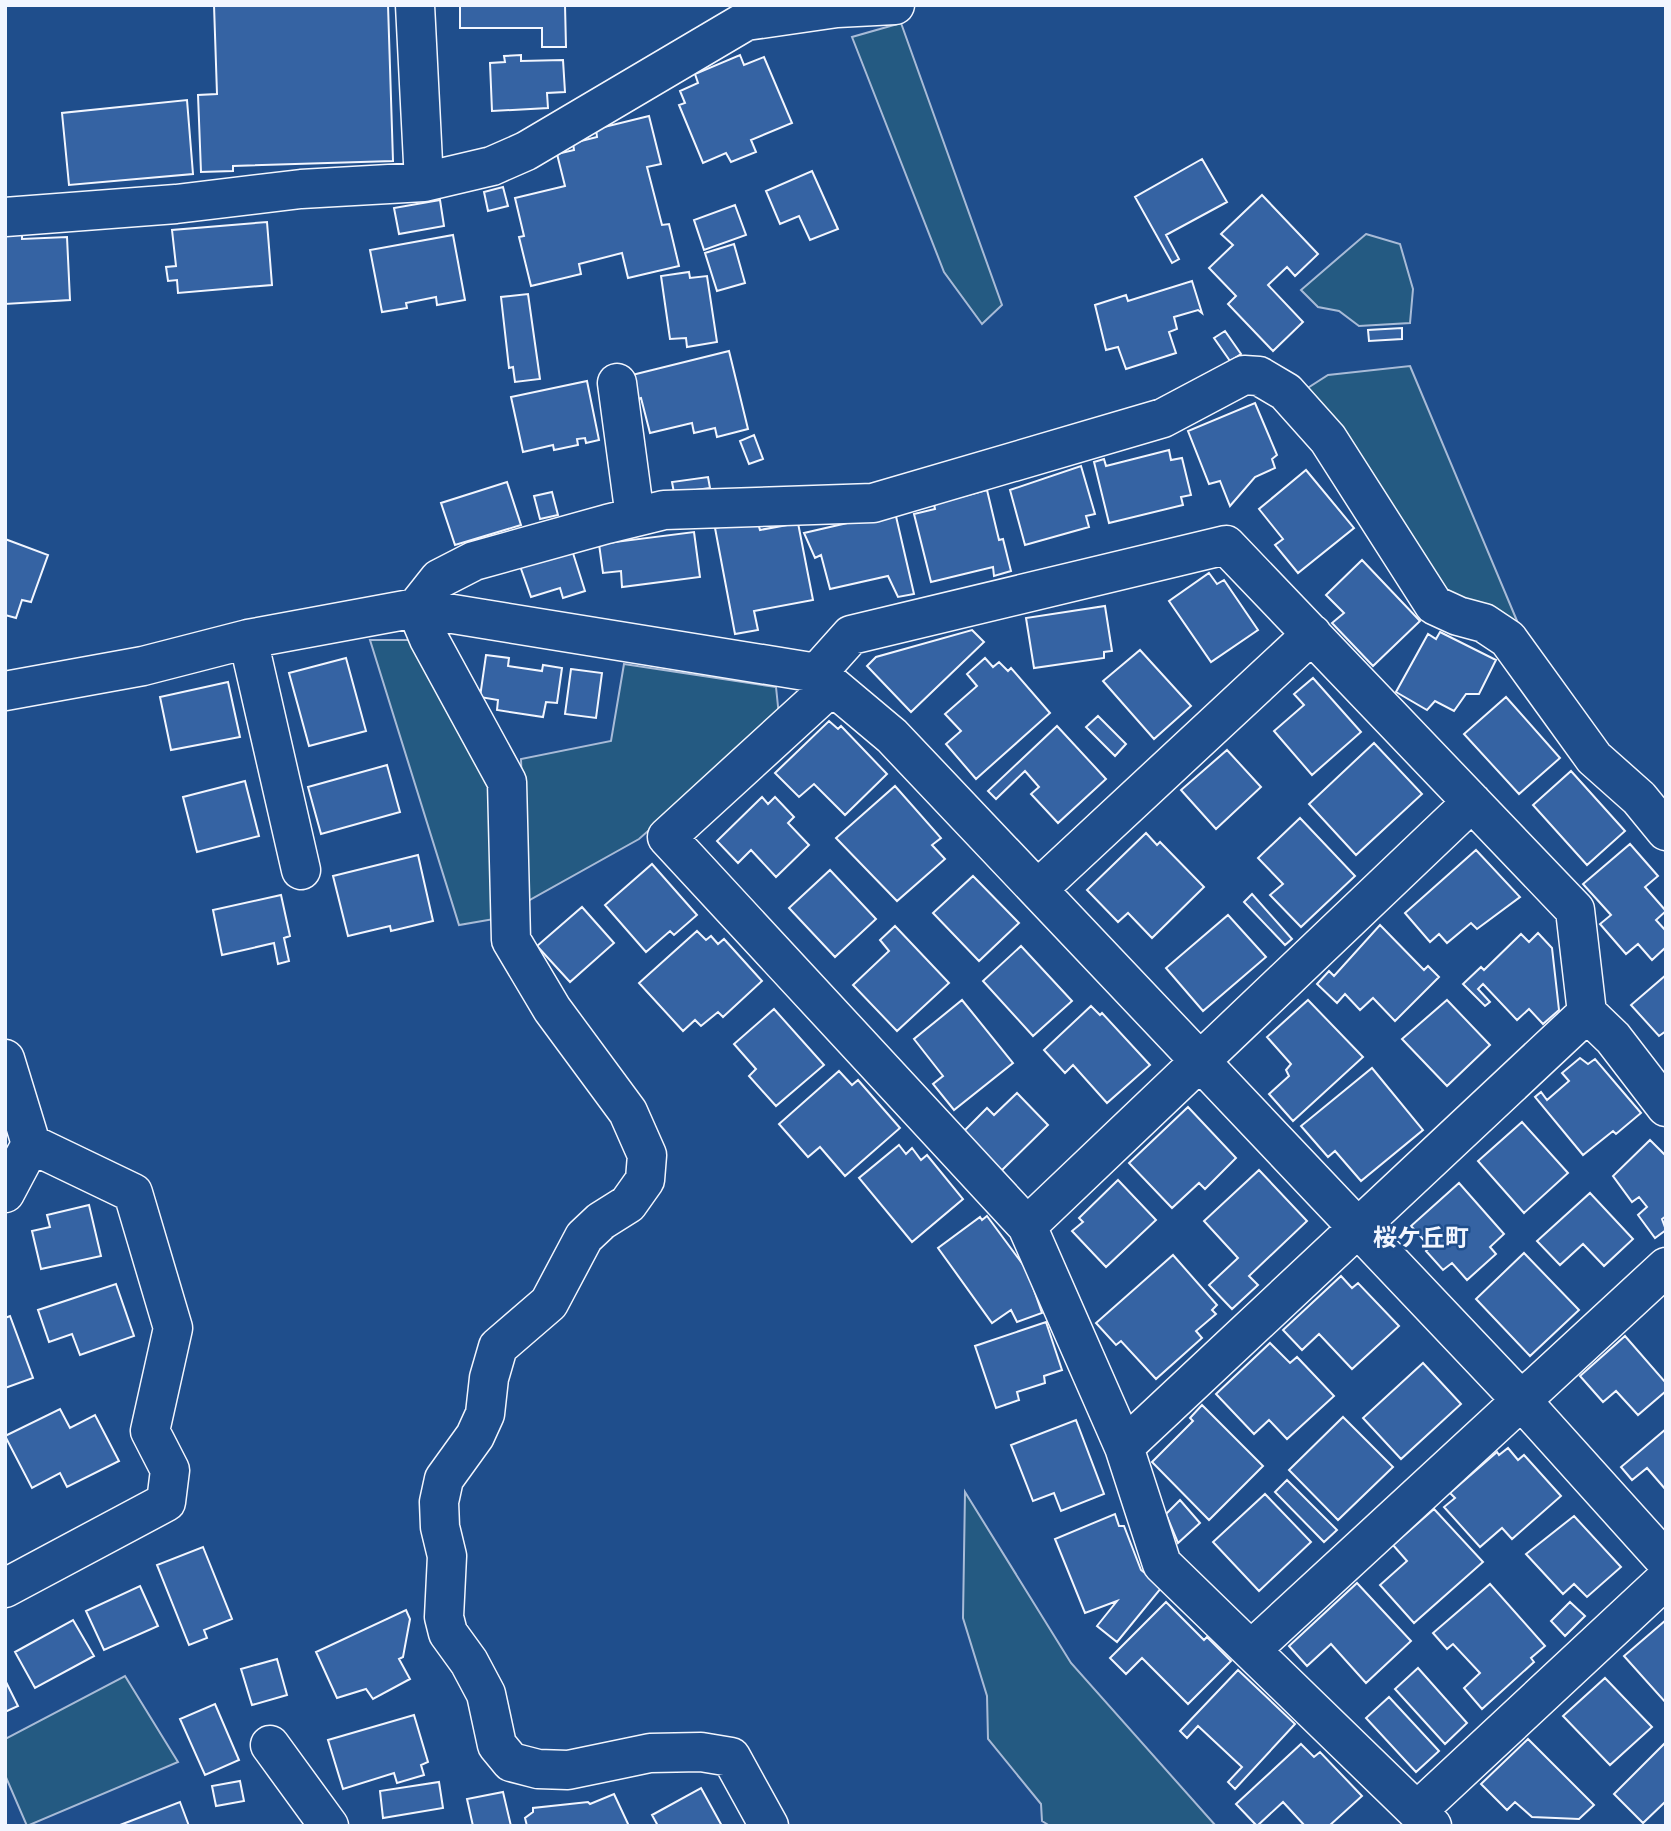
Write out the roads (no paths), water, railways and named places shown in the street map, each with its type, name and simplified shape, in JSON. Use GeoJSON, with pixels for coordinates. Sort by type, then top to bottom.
{"type":"FeatureCollection","features":[{"type":"Feature","properties":{"kind":"street"},"geometry":{"type":"LineString","coordinates":[[415,5],[424,181]]}},
{"type":"Feature","properties":{"kind":"street"},"geometry":{"type":"LineString","coordinates":[[5,217],[176,204],[301,189],[424,181],[492,166],[526,151],[746,21],[837,8],[895,5]]}},
{"type":"Feature","properties":{"kind":"street"},"geometry":{"type":"LineString","coordinates":[[416,608],[439,579],[474,561],[664,510],[873,503],[1163,418],[1244,375],[1259,376],[1286,392],[1328,439],[1434,605],[1458,616],[1484,623],[1508,639],[1594,758],[1639,798],[1666,831]]}},
{"type":"Feature","properties":{"kind":"street"},"geometry":{"type":"LineString","coordinates":[[617,383],[635,517]]}},
{"type":"Feature","properties":{"kind":"street"},"geometry":{"type":"LineString","coordinates":[[1666,1107],[1613,1038],[1587,1013],[1575,910],[1226,545],[851,635],[825,680],[667,837],[1027,1226],[1124,1447],[1162,1564],[1425,1818],[1666,1579]]}},
{"type":"Feature","properties":{"kind":"street"},"geometry":{"type":"LineString","coordinates":[[416,608],[429,639],[508,782],[511,940],[552,1009],[628,1112],[647,1155],[645,1180],[628,1204],[600,1221],[584,1237],[550,1303],[498,1347],[489,1378],[485,1414],[475,1436],[444,1479],[439,1502],[440,1527],[447,1556],[444,1617],[448,1633],[469,1662],[486,1694],[496,1745],[511,1762],[538,1769],[568,1770],[650,1753],[701,1752],[731,1757],[769,1826]]}},
{"type":"Feature","properties":{"kind":"street"},"geometry":{"type":"LineString","coordinates":[[5,691],[143,666],[248,639],[416,608],[484,616],[825,680],[892,736],[1520,1399],[1666,1561]]}},
{"type":"Feature","properties":{"kind":"street"},"geometry":{"type":"LineString","coordinates":[[1038,889],[1312,634]]}},
{"type":"Feature","properties":{"kind":"street"},"geometry":{"type":"LineString","coordinates":[[248,639],[301,870]]}},
{"type":"Feature","properties":{"kind":"street"},"geometry":{"type":"LineString","coordinates":[[1027,1226],[1472,802]]}},
{"type":"Feature","properties":{"kind":"street"},"geometry":{"type":"LineString","coordinates":[[1124,1447],[1587,1013]]}},
{"type":"Feature","properties":{"kind":"street"},"geometry":{"type":"LineString","coordinates":[[5,1059],[31,1144],[5,1194]]}},
{"type":"Feature","properties":{"kind":"street"},"geometry":{"type":"LineString","coordinates":[[5,1588],[166,1502],[170,1470],[150,1431],[173,1328],[133,1193],[31,1144]]}},
{"type":"Feature","properties":{"kind":"street"},"geometry":{"type":"LineString","coordinates":[[1251,1650],[1666,1267]]}},
{"type":"Feature","properties":{"kind":"street"},"geometry":{"type":"LineString","coordinates":[[270,1745],[329,1826]]}},
{"type":"Feature","properties":{"kind":"district","name":"桜ケ丘町"},"geometry":{"type":"Point","coordinates":[1421,1238]}}]}
